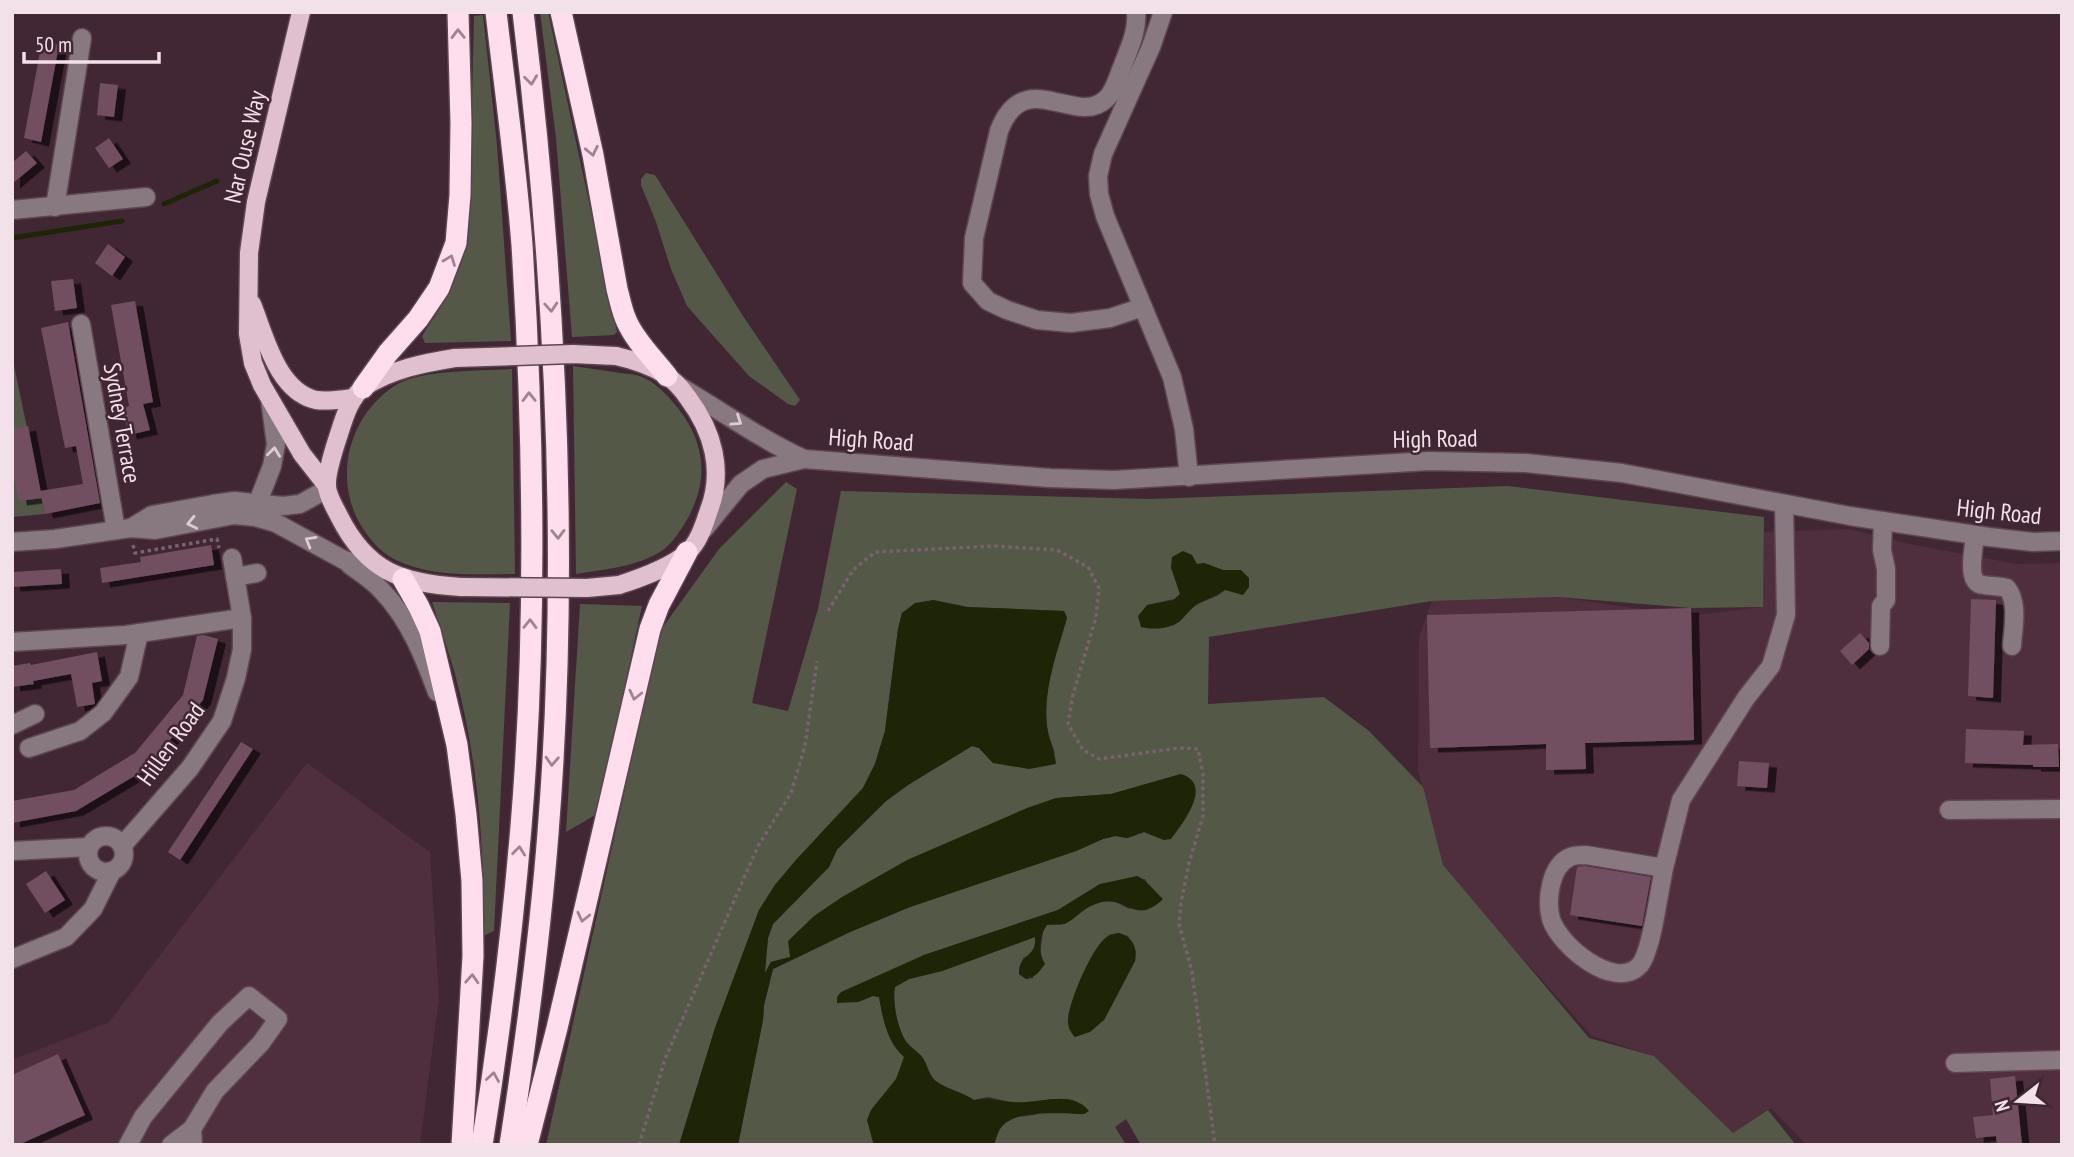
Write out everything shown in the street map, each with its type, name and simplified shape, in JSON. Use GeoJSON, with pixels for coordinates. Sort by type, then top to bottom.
{"type":"FeatureCollection","features":[{"type":"Feature","properties":{"kind":"highway"},"geometry":{"type":"LineString","coordinates":[[359,393],[439,288],[456,243],[461,135],[458,12]]}},
{"type":"Feature","properties":{"kind":"highway"},"geometry":{"type":"LineString","coordinates":[[482,1145],[501,1021],[521,826],[529,696],[532,541],[528,372],[521,242],[496,12]]}},
{"type":"Feature","properties":{"kind":"highway"},"geometry":{"type":"LineString","coordinates":[[510,1145],[528,1023],[548,833],[555,707],[558,540],[555,372],[547,240],[523,12]]}},
{"type":"Feature","properties":{"kind":"highway"},"geometry":{"type":"LineString","coordinates":[[561,12],[593,155],[622,308],[635,335],[673,381]]}},
{"type":"Feature","properties":{"kind":"highway"},"geometry":{"type":"LineString","coordinates":[[527,1145],[650,629],[659,605],[687,552]]}},
{"type":"Feature","properties":{"kind":"highway"},"geometry":{"type":"LineString","coordinates":[[394,575],[419,607],[430,631],[457,745],[466,814],[472,931],[470,1027],[462,1145]]}},
{"type":"Feature","properties":{"kind":"main road","name":"Nar Ouse Way"},"geometry":{"type":"LineString","coordinates":[[301,12],[256,202],[249,253],[248,334],[253,362],[270,400],[302,454],[327,487],[346,530],[362,550],[394,575]]}},
{"type":"Feature","properties":{"kind":"main road","name":"Nar Ouse Way"},"geometry":{"type":"LineString","coordinates":[[248,294],[278,368],[289,385],[303,396],[319,400],[359,393]]}},
{"type":"Feature","properties":{"kind":"main road"},"geometry":{"type":"LineString","coordinates":[[327,487],[334,449],[344,419],[359,393],[408,367],[455,358],[573,354],[615,356],[642,362],[673,381],[706,425],[715,455],[716,479],[713,500],[702,532],[687,552],[643,578],[619,585],[587,588],[461,587],[394,575]]}},
{"type":"Feature","properties":{"kind":"street"},"geometry":{"type":"LineString","coordinates":[[1136,12],[1134,36],[1112,90],[1105,100],[1094,106],[1082,107],[1042,99],[1024,102],[1010,109],[1004,117],[976,227],[971,269],[972,283],[988,301],[1037,320],[1071,323],[1110,318],[1143,307]]}},
{"type":"Feature","properties":{"kind":"street"},"geometry":{"type":"LineString","coordinates":[[1163,12],[1151,47],[1103,154],[1098,176],[1099,194],[1105,216],[1172,377],[1180,403],[1189,477]]}},
{"type":"Feature","properties":{"kind":"street"},"geometry":{"type":"LineString","coordinates":[[55,207],[82,38]]}},
{"type":"Feature","properties":{"kind":"street"},"geometry":{"type":"LineString","coordinates":[[12,210],[146,197]]}},
{"type":"Feature","properties":{"kind":"street","name":"Sydney Terrace"},"geometry":{"type":"LineString","coordinates":[[81,324],[123,529]]}},
{"type":"Feature","properties":{"kind":"street","name":"High Road"},"geometry":{"type":"LineString","coordinates":[[673,381],[762,438],[804,459]]}},
{"type":"Feature","properties":{"kind":"street"},"geometry":{"type":"LineString","coordinates":[[258,502],[272,466],[276,444],[270,400]]}},
{"type":"Feature","properties":{"kind":"street","name":"High Road"},"geometry":{"type":"LineString","coordinates":[[702,532],[741,484],[763,469],[804,459],[1050,478],[1114,480],[1429,461],[1526,463],[1622,473],[1975,536],[2033,542],[2062,541]]}},
{"type":"Feature","properties":{"kind":"street"},"geometry":{"type":"LineString","coordinates":[[123,529],[152,515],[234,501],[283,506],[300,504],[327,487]]}},
{"type":"Feature","properties":{"kind":"street"},"geometry":{"type":"LineString","coordinates":[[1664,868],[1573,855],[1562,862],[1554,874],[1549,894],[1551,918],[1559,934],[1579,955],[1602,969],[1615,974],[1628,973],[1640,966],[1647,951],[1681,800],[1745,698],[1771,666],[1786,615],[1784,504]]}},
{"type":"Feature","properties":{"kind":"street"},"geometry":{"type":"LineString","coordinates":[[12,542],[123,529],[155,530],[234,515],[255,517],[290,529],[344,560],[383,591],[403,617],[426,663],[457,745]]}},
{"type":"Feature","properties":{"kind":"street"},"geometry":{"type":"LineString","coordinates":[[1880,646],[1881,606],[1886,600],[1883,521]]}},
{"type":"Feature","properties":{"kind":"street"},"geometry":{"type":"LineString","coordinates":[[1975,536],[1973,577],[1979,583],[2007,588],[2012,594],[2012,646]]}},
{"type":"Feature","properties":{"kind":"street","name":"Hillen Road"},"geometry":{"type":"LineString","coordinates":[[12,959],[66,937],[93,909],[112,871],[121,863],[122,846],[190,768],[222,721],[242,649],[242,618],[232,558]]}},
{"type":"Feature","properties":{"kind":"street"},"geometry":{"type":"LineString","coordinates":[[344,560],[394,575]]}},
{"type":"Feature","properties":{"kind":"street"},"geometry":{"type":"LineString","coordinates":[[235,577],[257,573]]}},
{"type":"Feature","properties":{"kind":"street"},"geometry":{"type":"LineString","coordinates":[[12,642],[139,633],[242,618]]}},
{"type":"Feature","properties":{"kind":"street"},"geometry":{"type":"LineString","coordinates":[[29,748],[80,731],[103,713],[130,677],[139,633]]}},
{"type":"Feature","properties":{"kind":"street"},"geometry":{"type":"LineString","coordinates":[[12,725],[35,714]]}},
{"type":"Feature","properties":{"kind":"street"},"geometry":{"type":"LineString","coordinates":[[1949,810],[2062,809]]}},
{"type":"Feature","properties":{"kind":"street"},"geometry":{"type":"LineString","coordinates":[[112,871],[95,868],[89,859],[89,847],[102,836],[114,838],[122,846]]}},
{"type":"Feature","properties":{"kind":"street"},"geometry":{"type":"LineString","coordinates":[[12,851],[89,847]]}},
{"type":"Feature","properties":{"kind":"street"},"geometry":{"type":"LineString","coordinates":[[128,1145],[143,1116],[220,1023],[248,996],[278,1019],[261,1043],[215,1091],[192,1137],[171,1145]]}},
{"type":"Feature","properties":{"kind":"street"},"geometry":{"type":"LineString","coordinates":[[1955,1063],[2062,1060]]}},
{"type":"Feature","properties":{"kind":"path"},"geometry":{"type":"LineString","coordinates":[[123,529],[135,553],[217,539],[221,560],[232,558]]}},
{"type":"Feature","properties":{"kind":"path"},"geometry":{"type":"LineString","coordinates":[[828,611],[853,569],[875,552],[994,545],[1057,550],[1088,567],[1099,588],[1096,617],[1073,695],[1068,724],[1083,750],[1099,759],[1179,748],[1198,749],[1203,773],[1203,816],[1189,863],[1179,924],[1192,972],[1214,1145]]}},
{"type":"Feature","properties":{"kind":"path"},"geometry":{"type":"LineString","coordinates":[[639,1145],[665,1059],[758,846],[790,793],[805,746],[817,661]]}},
{"type":"Feature","properties":{"kind":"shaded area"},"geometry":{"type":"Polygon","coordinates":[[[540,12],[548,12],[617,332],[614,335],[572,337],[556,138],[540,12]]]}},
{"type":"Feature","properties":{"kind":"shaded area"},"geometry":{"type":"Polygon","coordinates":[[[483,15],[497,145],[511,341],[425,343],[422,336],[447,297],[460,267],[469,231],[474,16],[483,15]]]}},
{"type":"Feature","properties":{"kind":"shaded area"},"geometry":{"type":"Polygon","coordinates":[[[646,173],[655,175],[743,316],[800,400],[795,406],[788,404],[749,376],[687,306],[641,185],[641,179],[646,173]]]}},
{"type":"Feature","properties":{"kind":"shaded area"},"geometry":{"type":"Polygon","coordinates":[[[12,356],[45,514],[12,517],[12,356]]]}},
{"type":"Feature","properties":{"kind":"shaded area"},"geometry":{"type":"Polygon","coordinates":[[[573,366],[637,375],[658,387],[682,413],[690,427],[697,441],[701,470],[700,485],[689,516],[678,534],[663,550],[632,564],[576,574],[573,366]]]}},
{"type":"Feature","properties":{"kind":"shaded area"},"geometry":{"type":"Polygon","coordinates":[[[512,369],[515,574],[438,572],[408,565],[390,556],[377,546],[364,530],[348,491],[350,451],[356,431],[366,414],[379,398],[407,380],[452,372],[512,369]]]}},
{"type":"Feature","properties":{"kind":"shaded area"},"geometry":{"type":"Polygon","coordinates":[[[786,482],[797,489],[752,703],[788,711],[818,609],[841,491],[1150,499],[1508,486],[1764,517],[1763,607],[1691,608],[1558,597],[1432,601],[1209,637],[1208,704],[1324,697],[1369,731],[1423,787],[1443,865],[1589,1038],[1654,1056],[1733,1133],[1768,1110],[1796,1145],[1141,1145],[1126,1119],[1115,1127],[1126,1145],[994,1145],[999,1130],[1005,1123],[1016,1117],[1035,1115],[1063,1099],[1015,1103],[988,1097],[974,1100],[936,1081],[923,1058],[905,1040],[895,1009],[895,987],[909,979],[942,971],[1035,937],[1034,948],[1023,958],[1019,974],[1026,979],[1033,978],[1043,931],[1047,925],[1064,924],[1085,908],[1104,901],[1116,902],[1129,909],[1162,898],[1145,879],[1100,884],[1058,910],[924,955],[858,1002],[873,996],[879,997],[890,1038],[905,1057],[896,1079],[870,1114],[870,1132],[874,1145],[738,1145],[773,969],[910,907],[1076,851],[1103,839],[1115,836],[1128,838],[1144,832],[1164,840],[1181,774],[1111,794],[1056,798],[790,957],[771,962],[764,975],[768,938],[773,924],[829,867],[837,850],[886,801],[972,746],[979,748],[993,763],[1055,753],[1046,712],[1051,671],[1067,618],[1064,611],[967,607],[933,600],[902,613],[885,731],[875,764],[863,788],[796,860],[759,910],[715,1028],[679,1145],[546,1145],[660,631],[719,549],[786,482]],[[1204,563],[1171,568],[1180,594],[1174,599],[1147,605],[1179,621],[1195,605],[1225,590],[1241,570],[1223,570],[1204,563]],[[1119,933],[1109,935],[1104,1020],[1135,961],[1136,951],[1128,936],[1119,933]]]}},
{"type":"Feature","properties":{"kind":"shaded area"},"geometry":{"type":"Polygon","coordinates":[[[1848,529],[1909,544],[2017,564],[2062,563],[2062,1145],[1807,1145],[1771,1108],[1733,1133],[1654,1056],[1592,1036],[1443,869],[1418,770],[1419,637],[1432,601],[1558,597],[1689,616],[1762,607],[1764,532],[1848,529]]]}},
{"type":"Feature","properties":{"kind":"shaded area"},"geometry":{"type":"Polygon","coordinates":[[[1183,551],[1192,555],[1197,564],[1204,563],[1223,570],[1241,570],[1249,578],[1249,587],[1243,595],[1225,590],[1198,604],[1179,622],[1170,626],[1155,629],[1141,627],[1138,616],[1147,605],[1174,600],[1180,594],[1171,567],[1172,557],[1183,551]]]}},
{"type":"Feature","properties":{"kind":"shaded area"},"geometry":{"type":"Polygon","coordinates":[[[933,600],[967,607],[1064,611],[1067,618],[1052,671],[1046,712],[1056,764],[1029,769],[993,763],[979,748],[972,746],[908,785],[886,801],[837,849],[829,867],[773,924],[768,938],[765,973],[771,962],[790,957],[788,941],[814,916],[842,897],[907,860],[1027,808],[1056,798],[1111,794],[1181,774],[1191,779],[1195,786],[1193,804],[1171,839],[1164,840],[1144,832],[1127,838],[1115,836],[1103,839],[1076,851],[910,907],[773,969],[738,1145],[679,1145],[715,1028],[759,910],[796,860],[863,788],[875,764],[885,731],[902,613],[915,603],[933,600]]]}},
{"type":"Feature","properties":{"kind":"shaded area"},"geometry":{"type":"Polygon","coordinates":[[[432,602],[510,603],[494,931],[483,936],[483,870],[474,771],[463,706],[432,602]]]}},
{"type":"Feature","properties":{"kind":"shaded area"},"geometry":{"type":"Polygon","coordinates":[[[580,604],[642,606],[597,814],[566,832],[580,604]]]}},
{"type":"Feature","properties":{"kind":"shaded area"},"geometry":{"type":"Polygon","coordinates":[[[307,763],[430,852],[439,998],[420,1145],[12,1145],[12,1060],[109,1022],[307,763]]]}},
{"type":"Feature","properties":{"kind":"shaded area"},"geometry":{"type":"Polygon","coordinates":[[[1137,876],[1163,899],[1145,910],[1111,901],[1102,902],[1064,924],[1047,925],[1040,945],[1045,964],[1032,977],[1026,979],[1019,974],[1019,968],[1033,949],[1035,937],[942,971],[909,979],[895,987],[895,1009],[905,1040],[923,1058],[931,1076],[938,1083],[974,1100],[1022,1102],[1063,1099],[1082,1104],[1089,1111],[1084,1114],[1030,1114],[1010,1120],[998,1132],[994,1145],[874,1145],[867,1120],[871,1110],[896,1079],[904,1057],[890,1037],[879,997],[837,1003],[841,992],[924,955],[1058,910],[1100,884],[1137,876]]]}},
{"type":"Feature","properties":{"kind":"shaded area"},"geometry":{"type":"Polygon","coordinates":[[[1119,933],[1133,943],[1135,961],[1104,1020],[1090,1032],[1075,1037],[1068,1022],[1082,976],[1102,941],[1109,935],[1119,933]]]}},
{"type":"Feature","properties":{"kind":"building"},"geometry":{"type":"Polygon","coordinates":[[[42,41],[59,45],[41,142],[24,138],[42,41]]]}},
{"type":"Feature","properties":{"kind":"building"},"geometry":{"type":"Polygon","coordinates":[[[100,83],[118,85],[114,117],[97,115],[100,83]]]}},
{"type":"Feature","properties":{"kind":"building"},"geometry":{"type":"Polygon","coordinates":[[[109,138],[123,159],[109,168],[95,148],[109,138]]]}},
{"type":"Feature","properties":{"kind":"building"},"geometry":{"type":"Polygon","coordinates":[[[26,151],[37,163],[12,184],[12,163],[26,151]]]}},
{"type":"Feature","properties":{"kind":"building"},"geometry":{"type":"Polygon","coordinates":[[[108,244],[125,257],[112,276],[95,263],[108,244]]]}},
{"type":"Feature","properties":{"kind":"building"},"geometry":{"type":"Polygon","coordinates":[[[73,279],[77,308],[55,311],[51,281],[73,279]]]}},
{"type":"Feature","properties":{"kind":"building"},"geometry":{"type":"Polygon","coordinates":[[[135,301],[153,402],[143,404],[150,430],[129,435],[122,409],[129,406],[111,305],[135,301]]]}},
{"type":"Feature","properties":{"kind":"building"},"geometry":{"type":"Polygon","coordinates":[[[68,322],[100,503],[45,514],[40,491],[83,484],[76,446],[65,448],[41,328],[68,322]]]}},
{"type":"Feature","properties":{"kind":"building"},"geometry":{"type":"Polygon","coordinates":[[[28,426],[42,498],[19,501],[14,477],[12,478],[12,429],[28,426]]]}},
{"type":"Feature","properties":{"kind":"building"},"geometry":{"type":"Polygon","coordinates":[[[211,545],[214,565],[102,583],[100,568],[141,562],[140,557],[211,545]]]}},
{"type":"Feature","properties":{"kind":"building"},"geometry":{"type":"Polygon","coordinates":[[[61,569],[62,584],[12,587],[12,572],[61,569]]]}},
{"type":"Feature","properties":{"kind":"building"},"geometry":{"type":"Polygon","coordinates":[[[1971,599],[1996,600],[1993,698],[1968,696],[1971,599]]]}},
{"type":"Feature","properties":{"kind":"building"},"geometry":{"type":"Polygon","coordinates":[[[1691,608],[1694,740],[1585,743],[1586,769],[1546,770],[1546,744],[1430,748],[1427,615],[1691,608]]]}},
{"type":"Feature","properties":{"kind":"building"},"geometry":{"type":"Polygon","coordinates":[[[1860,633],[1869,643],[1869,649],[1852,665],[1840,651],[1860,633]]]}},
{"type":"Feature","properties":{"kind":"building"},"geometry":{"type":"Polygon","coordinates":[[[197,636],[218,639],[203,700],[146,769],[76,811],[12,823],[12,801],[74,790],[135,753],[183,695],[197,636]]]}},
{"type":"Feature","properties":{"kind":"building"},"geometry":{"type":"Polygon","coordinates":[[[97,652],[102,681],[92,683],[95,704],[77,707],[71,674],[12,687],[12,666],[31,665],[97,652]]]}},
{"type":"Feature","properties":{"kind":"building"},"geometry":{"type":"Polygon","coordinates":[[[1966,729],[2024,731],[2023,745],[2058,744],[2059,767],[1965,763],[1966,729]]]}},
{"type":"Feature","properties":{"kind":"building"},"geometry":{"type":"Polygon","coordinates":[[[241,742],[253,749],[180,860],[168,852],[241,742]]]}},
{"type":"Feature","properties":{"kind":"building"},"geometry":{"type":"Polygon","coordinates":[[[1739,761],[1769,763],[1767,788],[1737,786],[1739,761]]]}},
{"type":"Feature","properties":{"kind":"building"},"geometry":{"type":"Polygon","coordinates":[[[1577,867],[1651,877],[1642,926],[1570,915],[1577,867]]]}},
{"type":"Feature","properties":{"kind":"building"},"geometry":{"type":"Polygon","coordinates":[[[46,871],[65,900],[45,913],[26,884],[46,871]]]}},
{"type":"Feature","properties":{"kind":"building"},"geometry":{"type":"Polygon","coordinates":[[[58,1054],[85,1115],[18,1145],[12,1145],[12,1075],[58,1054]]]}},
{"type":"Feature","properties":{"kind":"building"},"geometry":{"type":"Polygon","coordinates":[[[2015,1076],[2022,1145],[1997,1145],[1996,1136],[1976,1138],[1973,1117],[1993,1115],[1990,1079],[2015,1076]]]}},
{"type":"Feature","properties":{"kind":"waterway"},"geometry":{"type":"LineString","coordinates":[[164,204],[217,181]]}},
{"type":"Feature","properties":{"kind":"waterway"},"geometry":{"type":"LineString","coordinates":[[12,238],[122,221]]}}]}
